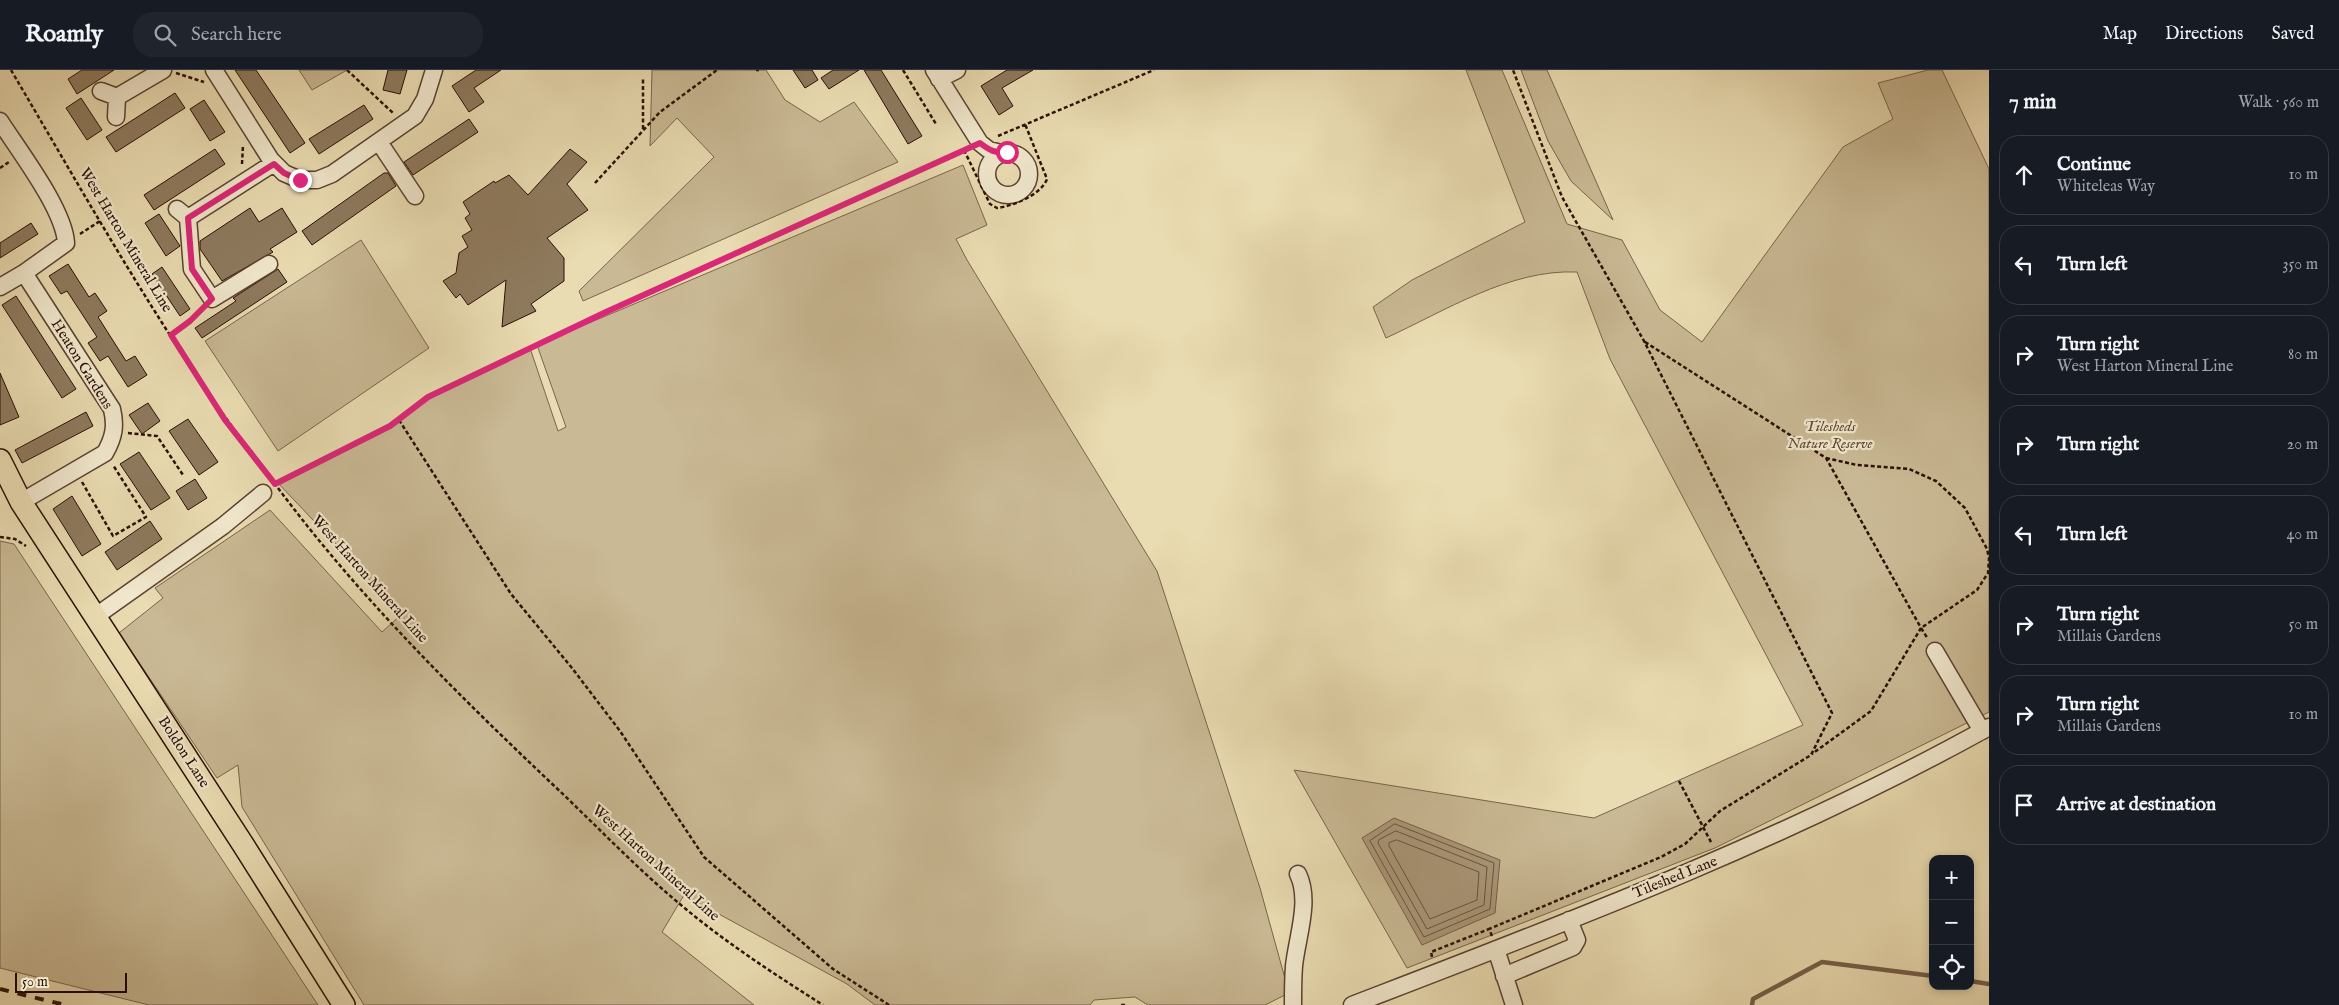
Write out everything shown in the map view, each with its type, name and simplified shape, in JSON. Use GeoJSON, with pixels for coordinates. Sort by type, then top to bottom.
{"type":"FeatureCollection","features":[{"type":"Feature","properties":{"kind":"main road","name":"Boldon Lane"},"geometry":{"type":"LineString","coordinates":[[0,460],[21,502],[96,616],[344,1005]]}},
{"type":"Feature","properties":{"kind":"street"},"geometry":{"type":"LineString","coordinates":[[116,116],[109,94],[162,70]]}},
{"type":"Feature","properties":{"kind":"street"},"geometry":{"type":"LineString","coordinates":[[214,70],[274,164],[284,173],[300,180],[317,180],[332,174],[415,116],[426,99],[434,70]]}},
{"type":"Feature","properties":{"kind":"street"},"geometry":{"type":"LineString","coordinates":[[957,70],[936,75],[980,143],[988,169],[990,184],[1000,193],[1015,194],[1026,185],[1030,172],[1025,160],[1014,153],[1001,153],[989,150],[980,143]]}},
{"type":"Feature","properties":{"kind":"street"},"geometry":{"type":"LineString","coordinates":[[0,121],[57,212],[66,230],[66,243],[24,273],[0,286]]}},
{"type":"Feature","properties":{"kind":"street"},"geometry":{"type":"LineString","coordinates":[[379,142],[415,196]]}},
{"type":"Feature","properties":{"kind":"street"},"geometry":{"type":"LineString","coordinates":[[988,169],[990,162],[1001,153]]}},
{"type":"Feature","properties":{"kind":"street"},"geometry":{"type":"LineString","coordinates":[[269,264],[212,299],[192,269],[182,214],[240,185],[274,164]]}},
{"type":"Feature","properties":{"kind":"street","name":"Heaton Gardens"},"geometry":{"type":"LineString","coordinates":[[24,273],[112,409],[116,424],[105,453]]}},
{"type":"Feature","properties":{"kind":"street"},"geometry":{"type":"LineString","coordinates":[[21,502],[105,453]]}},
{"type":"Feature","properties":{"kind":"street"},"geometry":{"type":"LineString","coordinates":[[96,616],[223,526],[269,488]]}},
{"type":"Feature","properties":{"kind":"street"},"geometry":{"type":"LineString","coordinates":[[1935,651],[1985,729]]}},
{"type":"Feature","properties":{"kind":"street","name":"Tileshed Lane"},"geometry":{"type":"LineString","coordinates":[[1352,1005],[1761,842],[1985,729]]}},
{"type":"Feature","properties":{"kind":"street"},"geometry":{"type":"LineString","coordinates":[[1293,1005],[1294,966],[1304,885],[1298,874]]}},
{"type":"Feature","properties":{"kind":"street"},"geometry":{"type":"LineString","coordinates":[[1504,976],[1573,947],[1576,940],[1569,920]]}},
{"type":"Feature","properties":{"kind":"street"},"geometry":{"type":"LineString","coordinates":[[1496,949],[1514,1005]]}},
{"type":"Feature","properties":{"kind":"path","name":"West Harton Mineral Line"},"geometry":{"type":"LineString","coordinates":[[11,70],[100,221],[269,488],[304,523],[385,616],[473,708],[679,904],[743,953],[823,1005]]}},
{"type":"Feature","properties":{"kind":"path"},"geometry":{"type":"LineString","coordinates":[[168,70],[227,90]]}},
{"type":"Feature","properties":{"kind":"path"},"geometry":{"type":"LineString","coordinates":[[347,70],[405,124]]}},
{"type":"Feature","properties":{"kind":"path"},"geometry":{"type":"LineString","coordinates":[[595,183],[660,112],[717,70]]}},
{"type":"Feature","properties":{"kind":"path"},"geometry":{"type":"LineString","coordinates":[[903,70],[936,124]]}},
{"type":"Feature","properties":{"kind":"path"},"geometry":{"type":"LineString","coordinates":[[269,488],[399,420],[428,397],[597,316],[964,150],[1154,70]]}},
{"type":"Feature","properties":{"kind":"path"},"geometry":{"type":"LineString","coordinates":[[1513,70],[1562,198],[1644,341],[1832,713],[1811,755]]}},
{"type":"Feature","properties":{"kind":"path"},"geometry":{"type":"LineString","coordinates":[[642,131],[644,78]]}},
{"type":"Feature","properties":{"kind":"path"},"geometry":{"type":"LineString","coordinates":[[240,185],[245,118]]}},
{"type":"Feature","properties":{"kind":"path"},"geometry":{"type":"LineString","coordinates":[[964,150],[990,204],[997,208],[1005,207],[1038,191],[1045,186],[1047,179],[1024,124]]}},
{"type":"Feature","properties":{"kind":"path"},"geometry":{"type":"LineString","coordinates":[[66,243],[100,221]]}},
{"type":"Feature","properties":{"kind":"path"},"geometry":{"type":"LineString","coordinates":[[171,335],[190,321],[212,299]]}},
{"type":"Feature","properties":{"kind":"path"},"geometry":{"type":"LineString","coordinates":[[1437,972],[1431,952],[1661,857],[1685,844],[1720,811],[1811,755],[1871,711],[1921,628],[1977,590],[1988,573],[1989,558],[1987,549],[1965,508],[1936,481],[1909,470],[1857,465],[1826,458],[1644,341]]}},
{"type":"Feature","properties":{"kind":"path"},"geometry":{"type":"LineString","coordinates":[[399,420],[511,594],[572,668],[620,731],[704,857],[833,969],[889,1005]]}},
{"type":"Feature","properties":{"kind":"path"},"geometry":{"type":"LineString","coordinates":[[114,432],[157,436],[184,474]]}},
{"type":"Feature","properties":{"kind":"path"},"geometry":{"type":"LineString","coordinates":[[75,470],[113,536],[146,517],[105,453]]}},
{"type":"Feature","properties":{"kind":"path"},"geometry":{"type":"LineString","coordinates":[[1826,458],[1921,628]]}},
{"type":"Feature","properties":{"kind":"path"},"geometry":{"type":"LineString","coordinates":[[1679,781],[1720,859]]}},
{"type":"Feature","properties":{"kind":"path"},"geometry":{"type":"LineString","coordinates":[[1489,929],[1496,949]]}},
{"type":"Feature","properties":{"kind":"path"},"geometry":{"type":"LineString","coordinates":[[1121,1005],[1126,1005]]}},
{"type":"Feature","properties":{"kind":"green space"},"geometry":{"type":"Polygon","coordinates":[[[299,70],[347,70],[312,90],[299,70]]]}},
{"type":"Feature","properties":{"kind":"green space"},"geometry":{"type":"Polygon","coordinates":[[[652,70],[766,70],[785,100],[820,122],[854,102],[898,162],[583,301],[579,291],[714,157],[677,118],[650,146],[652,70]]]}},
{"type":"Feature","properties":{"kind":"green space","name":"Tilesheds Nature Reserve"},"geometry":{"type":"Polygon","coordinates":[[[1466,70],[1502,70],[1567,224],[1622,240],[1660,310],[1702,342],[1843,147],[1893,119],[1878,83],[1928,70],[1942,70],[1989,169],[1989,712],[1715,848],[1407,968],[1294,770],[1594,818],[1803,725],[1610,359],[1577,272],[1527,277],[1503,284],[1455,304],[1386,338],[1373,307],[1412,280],[1525,222],[1466,70]]]}},
{"type":"Feature","properties":{"kind":"green space"},"geometry":{"type":"Polygon","coordinates":[[[1521,70],[1547,70],[1613,220],[1571,181],[1548,141],[1521,70]]]}},
{"type":"Feature","properties":{"kind":"green space"},"geometry":{"type":"Polygon","coordinates":[[[963,165],[987,225],[956,239],[1157,571],[1260,888],[1289,993],[1265,1005],[1148,1005],[1135,997],[1094,1000],[1090,1005],[875,1005],[847,984],[684,895],[662,932],[754,1005],[364,1005],[242,807],[238,765],[217,778],[119,633],[163,598],[155,588],[270,510],[382,632],[402,614],[277,482],[390,426],[429,397],[530,348],[558,431],[566,427],[537,345],[963,165]]]}},
{"type":"Feature","properties":{"kind":"green space"},"geometry":{"type":"Polygon","coordinates":[[[361,240],[429,348],[278,451],[205,341],[361,240]]]}},
{"type":"Feature","properties":{"kind":"green space"},"geometry":{"type":"Polygon","coordinates":[[[0,541],[14,544],[318,1005],[149,1005],[0,968],[0,541]]]}},
{"type":"Feature","properties":{"kind":"water"},"geometry":{"type":"Polygon","coordinates":[[[1394,818],[1500,860],[1495,913],[1422,945],[1362,838],[1394,818]]]}},
{"type":"Feature","properties":{"kind":"building"},"geometry":{"type":"Polygon","coordinates":[[[82,70],[114,70],[77,94],[68,79],[82,70]]]}},
{"type":"Feature","properties":{"kind":"building"},"geometry":{"type":"Polygon","coordinates":[[[235,70],[256,70],[305,143],[290,153],[235,70]]]}},
{"type":"Feature","properties":{"kind":"building"},"geometry":{"type":"Polygon","coordinates":[[[388,70],[407,70],[400,94],[383,90],[388,70]]]}},
{"type":"Feature","properties":{"kind":"building"},"geometry":{"type":"Polygon","coordinates":[[[476,70],[501,70],[474,88],[484,102],[469,112],[452,86],[476,70]]]}},
{"type":"Feature","properties":{"kind":"building"},"geometry":{"type":"Polygon","coordinates":[[[793,70],[812,70],[818,80],[805,88],[793,70]]]}},
{"type":"Feature","properties":{"kind":"building"},"geometry":{"type":"Polygon","coordinates":[[[833,70],[859,70],[829,89],[821,78],[833,70]]]}},
{"type":"Feature","properties":{"kind":"building"},"geometry":{"type":"Polygon","coordinates":[[[864,70],[881,70],[922,136],[908,144],[864,70]]]}},
{"type":"Feature","properties":{"kind":"building"},"geometry":{"type":"Polygon","coordinates":[[[1007,70],[1033,70],[1002,88],[1013,106],[999,115],[981,86],[1007,70]]]}},
{"type":"Feature","properties":{"kind":"building"},"geometry":{"type":"Polygon","coordinates":[[[175,93],[185,108],[116,152],[106,137],[175,93]]]}},
{"type":"Feature","properties":{"kind":"building"},"geometry":{"type":"Polygon","coordinates":[[[81,98],[102,130],[87,140],[66,108],[81,98]]]}},
{"type":"Feature","properties":{"kind":"building"},"geometry":{"type":"Polygon","coordinates":[[[204,100],[225,132],[210,141],[190,109],[204,100]]]}},
{"type":"Feature","properties":{"kind":"building"},"geometry":{"type":"Polygon","coordinates":[[[364,105],[373,119],[319,154],[309,139],[364,105]]]}},
{"type":"Feature","properties":{"kind":"building"},"geometry":{"type":"Polygon","coordinates":[[[469,119],[478,132],[413,175],[404,162],[469,119]]]}},
{"type":"Feature","properties":{"kind":"building"},"geometry":{"type":"Polygon","coordinates":[[[215,149],[225,164],[154,210],[144,195],[215,149]]]}},
{"type":"Feature","properties":{"kind":"building"},"geometry":{"type":"Polygon","coordinates":[[[570,149],[587,162],[567,184],[588,210],[547,238],[564,258],[564,281],[531,304],[536,311],[502,327],[506,280],[468,305],[460,294],[456,298],[443,281],[456,273],[459,253],[468,247],[462,236],[472,230],[465,218],[470,214],[463,202],[494,181],[495,183],[509,175],[528,195],[570,149]]]}},
{"type":"Feature","properties":{"kind":"building"},"geometry":{"type":"Polygon","coordinates":[[[384,173],[388,173],[396,186],[312,245],[302,231],[384,173]]]}},
{"type":"Feature","properties":{"kind":"building"},"geometry":{"type":"Polygon","coordinates":[[[250,208],[259,222],[282,208],[297,232],[270,249],[273,252],[222,281],[200,249],[200,241],[250,208]]]}},
{"type":"Feature","properties":{"kind":"building"},"geometry":{"type":"Polygon","coordinates":[[[159,214],[180,246],[166,256],[145,223],[159,214]]]}},
{"type":"Feature","properties":{"kind":"building"},"geometry":{"type":"Polygon","coordinates":[[[31,223],[38,234],[0,258],[0,243],[31,223]]]}},
{"type":"Feature","properties":{"kind":"building"},"geometry":{"type":"Polygon","coordinates":[[[68,264],[89,297],[95,293],[107,311],[98,317],[126,361],[135,356],[147,375],[128,387],[108,356],[100,361],[88,343],[97,337],[67,291],[61,294],[49,276],[68,264]]]}},
{"type":"Feature","properties":{"kind":"building"},"geometry":{"type":"Polygon","coordinates":[[[162,267],[190,309],[180,316],[152,274],[162,267]]]}},
{"type":"Feature","properties":{"kind":"building"},"geometry":{"type":"Polygon","coordinates":[[[278,269],[287,282],[202,338],[195,328],[236,301],[233,298],[278,269]]]}},
{"type":"Feature","properties":{"kind":"building"},"geometry":{"type":"Polygon","coordinates":[[[16,296],[76,389],[62,398],[2,305],[16,296]]]}},
{"type":"Feature","properties":{"kind":"building"},"geometry":{"type":"Polygon","coordinates":[[[0,373],[19,417],[0,425],[0,373]]]}},
{"type":"Feature","properties":{"kind":"building"},"geometry":{"type":"Polygon","coordinates":[[[148,403],[160,421],[142,434],[129,415],[148,403]]]}},
{"type":"Feature","properties":{"kind":"building"},"geometry":{"type":"Polygon","coordinates":[[[86,412],[93,426],[22,463],[15,450],[86,412]]]}},
{"type":"Feature","properties":{"kind":"building"},"geometry":{"type":"Polygon","coordinates":[[[188,419],[218,462],[199,475],[169,431],[188,419]]]}},
{"type":"Feature","properties":{"kind":"building"},"geometry":{"type":"Polygon","coordinates":[[[139,452],[170,498],[151,510],[120,464],[139,452]]]}},
{"type":"Feature","properties":{"kind":"building"},"geometry":{"type":"Polygon","coordinates":[[[195,479],[207,498],[188,510],[176,491],[195,479]]]}},
{"type":"Feature","properties":{"kind":"building"},"geometry":{"type":"Polygon","coordinates":[[[72,496],[101,544],[82,556],[53,509],[72,496]]]}},
{"type":"Feature","properties":{"kind":"building"},"geometry":{"type":"Polygon","coordinates":[[[150,521],[162,539],[117,570],[105,552],[150,521]]]}},
{"type":"Feature","properties":{"kind":"waterway"},"geometry":{"type":"LineString","coordinates":[[1752,1005],[1753,999],[1822,962],[1929,975]]}},
{"type":"Feature","properties":{"kind":"waterway"},"geometry":{"type":"LineString","coordinates":[[1974,982],[1989,984]]}},
{"type":"Feature","properties":{"kind":"railway"},"geometry":{"type":"LineString","coordinates":[[0,989],[65,1005]]}},
{"type":"Feature","properties":{"kind":"route"},"geometry":{"type":"LineString","coordinates":[[300,180],[284,173],[274,164],[188,218],[192,269],[212,299],[190,321],[171,335],[225,420],[275,484],[357,440],[390,426],[428,397],[606,312],[980,143],[989,150],[1001,153],[1007,152]]}}]}
